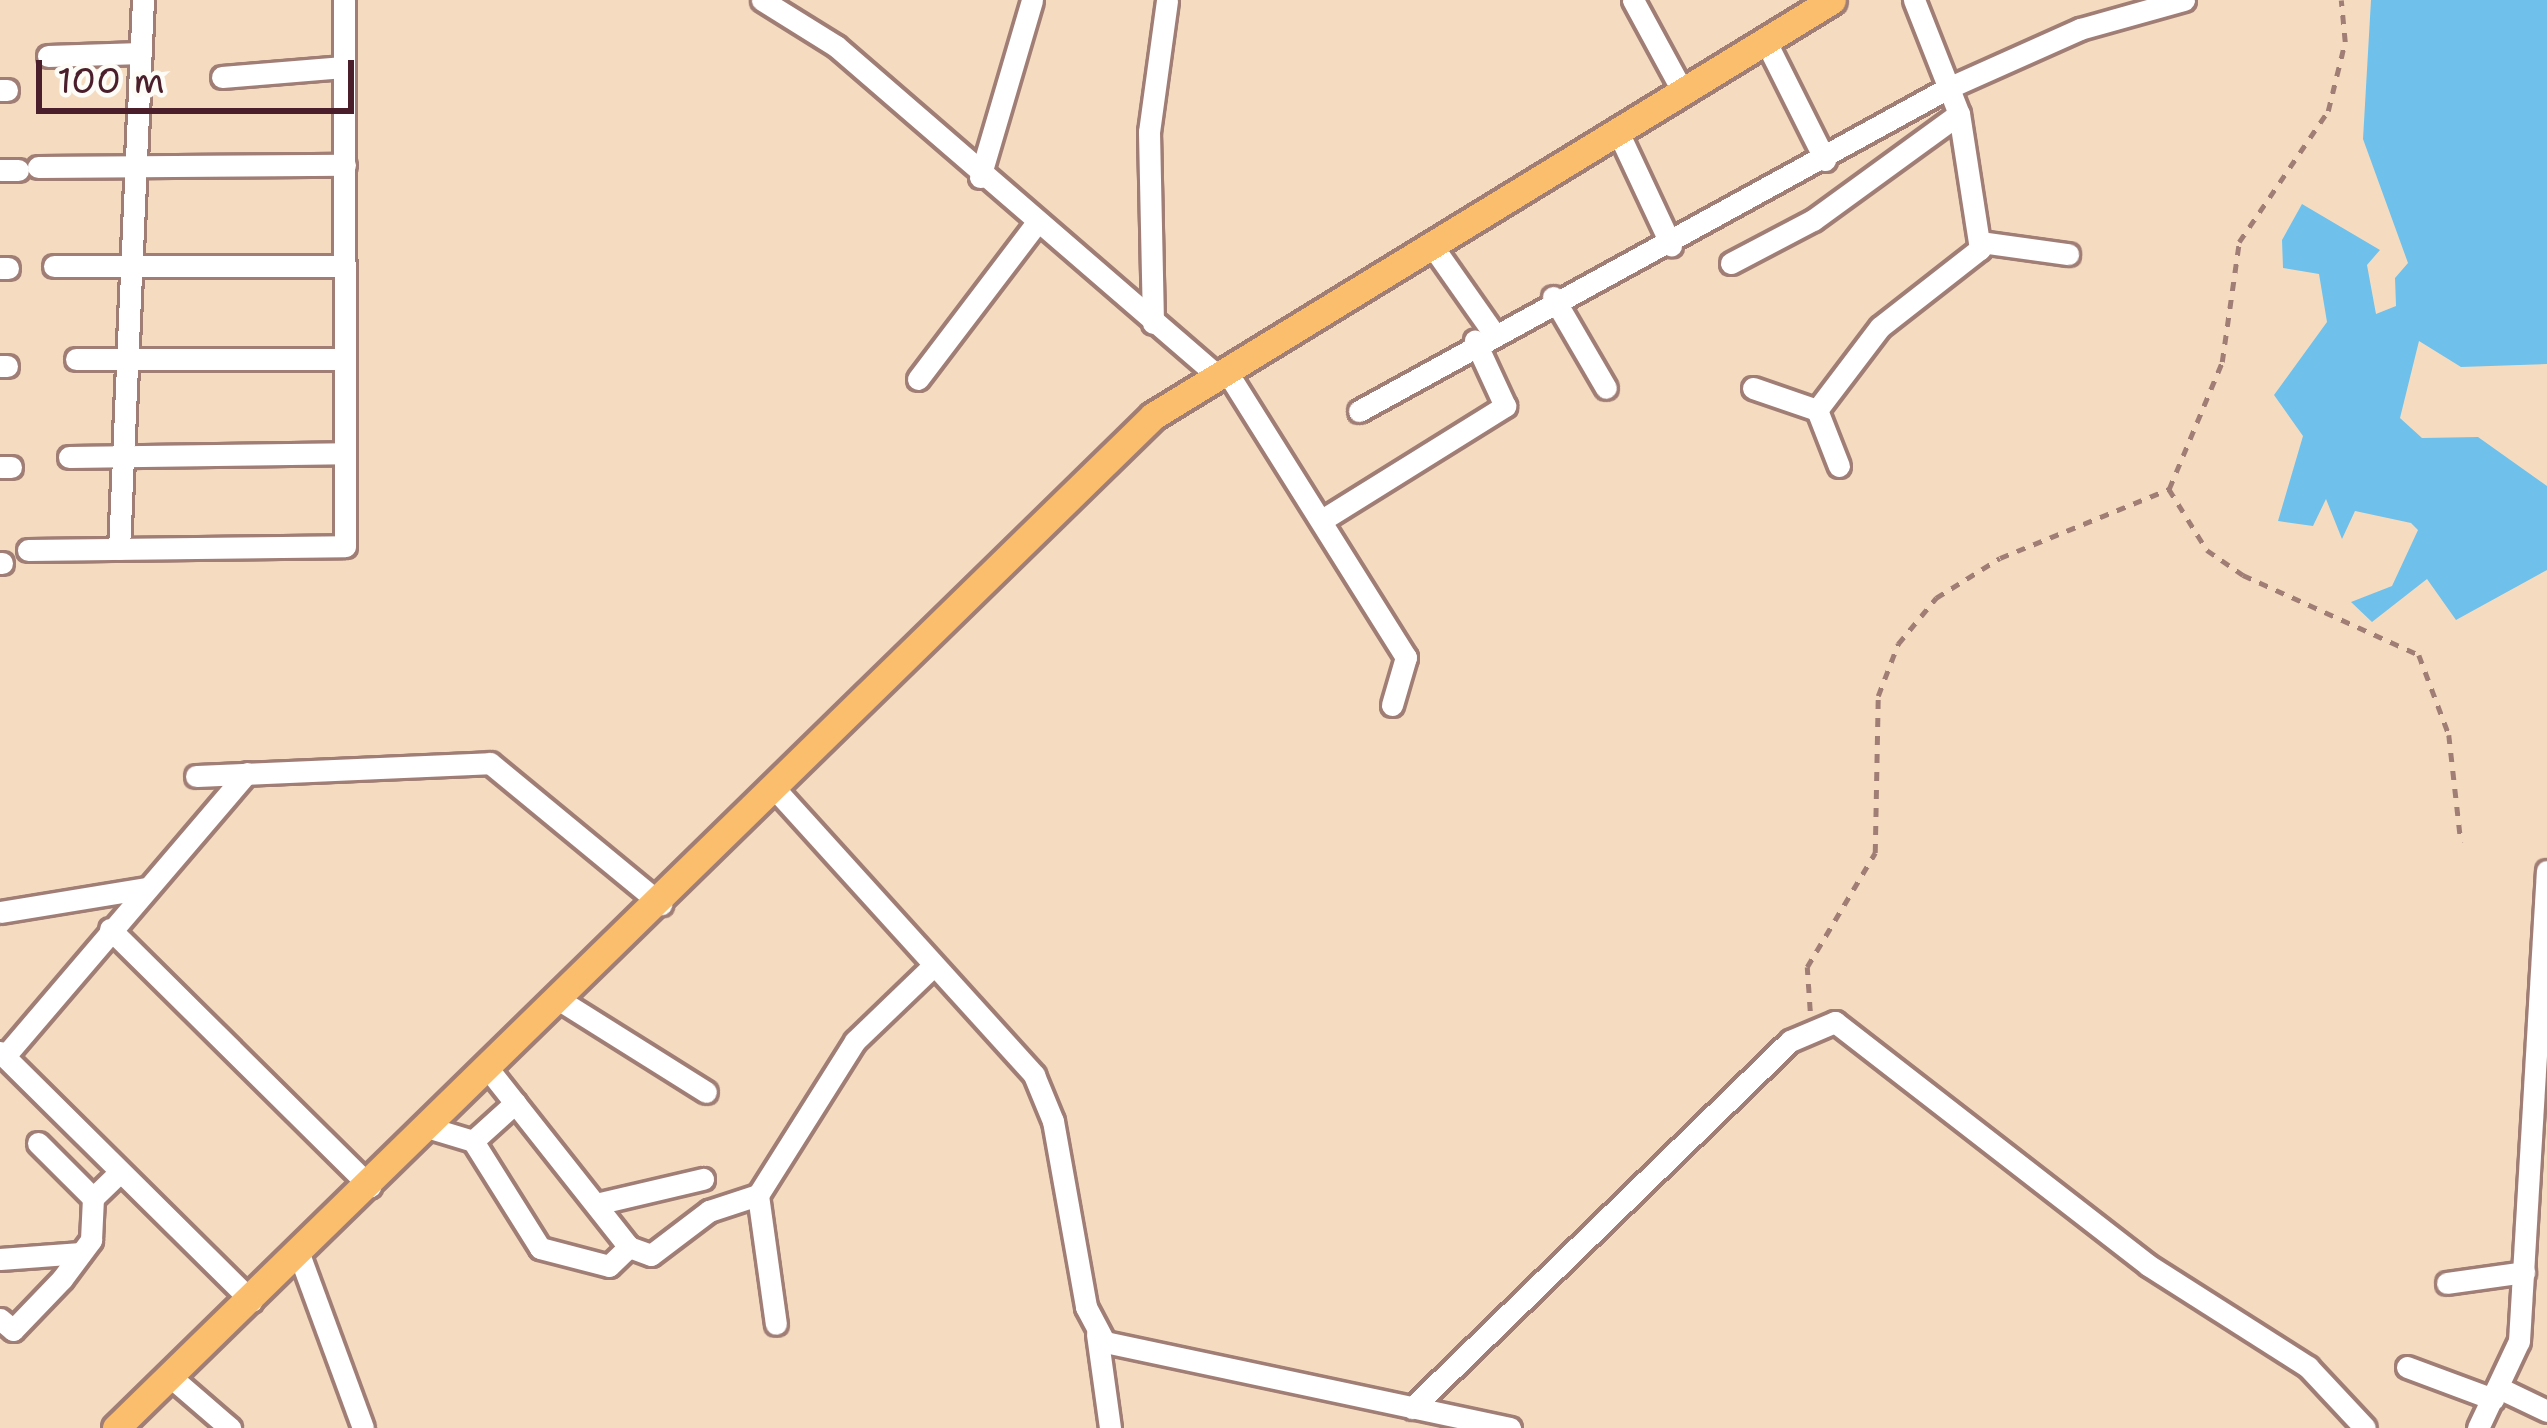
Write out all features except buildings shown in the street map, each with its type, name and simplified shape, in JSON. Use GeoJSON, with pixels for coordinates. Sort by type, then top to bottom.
{"type":"FeatureCollection","features":[{"type":"Feature","properties":{"kind":"main road"},"geometry":{"type":"LineString","coordinates":[[116,1428],[661,904],[1100,461],[1223,374],[1832,0]]}},
{"type":"Feature","properties":{"kind":"street"},"geometry":{"type":"LineString","coordinates":[[119,549],[143,0]]}},
{"type":"Feature","properties":{"kind":"street"},"geometry":{"type":"LineString","coordinates":[[28,550],[345,546],[344,0]]}},
{"type":"Feature","properties":{"kind":"street"},"geometry":{"type":"LineString","coordinates":[[762,0],[836,46],[1034,226],[1223,374],[1322,520],[1406,657],[1392,705]]}},
{"type":"Feature","properties":{"kind":"street"},"geometry":{"type":"LineString","coordinates":[[980,177],[1032,0]]}},
{"type":"Feature","properties":{"kind":"street"},"geometry":{"type":"LineString","coordinates":[[1153,323],[1149,133],[1167,0]]}},
{"type":"Feature","properties":{"kind":"street"},"geometry":{"type":"LineString","coordinates":[[1633,0],[1684,94]]}},
{"type":"Feature","properties":{"kind":"street"},"geometry":{"type":"LineString","coordinates":[[1914,0],[1959,114],[1982,242]]}},
{"type":"Feature","properties":{"kind":"street"},"geometry":{"type":"LineString","coordinates":[[1359,411],[1552,297],[1671,245],[1948,88],[2080,29],[2184,0]]}},
{"type":"Feature","properties":{"kind":"street"},"geometry":{"type":"LineString","coordinates":[[1766,42],[1825,160]]}},
{"type":"Feature","properties":{"kind":"street"},"geometry":{"type":"LineString","coordinates":[[48,56],[141,53]]}},
{"type":"Feature","properties":{"kind":"street"},"geometry":{"type":"LineString","coordinates":[[222,77],[344,68]]}},
{"type":"Feature","properties":{"kind":"street"},"geometry":{"type":"LineString","coordinates":[[1731,263],[1813,220],[1959,114]]}},
{"type":"Feature","properties":{"kind":"street"},"geometry":{"type":"LineString","coordinates":[[1618,134],[1671,245]]}},
{"type":"Feature","properties":{"kind":"street"},"geometry":{"type":"LineString","coordinates":[[19,169],[344,165]]}},
{"type":"Feature","properties":{"kind":"street"},"geometry":{"type":"LineString","coordinates":[[918,379],[1034,226]]}},
{"type":"Feature","properties":{"kind":"street"},"geometry":{"type":"LineString","coordinates":[[1817,410],[1880,327],[1982,242],[2068,254]]}},
{"type":"Feature","properties":{"kind":"street"},"geometry":{"type":"LineString","coordinates":[[1322,520],[1505,406],[1484,336],[1433,247]]}},
{"type":"Feature","properties":{"kind":"street"},"geometry":{"type":"LineString","coordinates":[[54,266],[344,266]]}},
{"type":"Feature","properties":{"kind":"street"},"geometry":{"type":"LineString","coordinates":[[1552,297],[1606,388]]}},
{"type":"Feature","properties":{"kind":"street"},"geometry":{"type":"LineString","coordinates":[[76,359],[345,359]]}},
{"type":"Feature","properties":{"kind":"street"},"geometry":{"type":"LineString","coordinates":[[1753,388],[1817,410],[1839,466]]}},
{"type":"Feature","properties":{"kind":"street"},"geometry":{"type":"LineString","coordinates":[[69,457],[345,453]]}},
{"type":"Feature","properties":{"kind":"street"},"geometry":{"type":"LineString","coordinates":[[196,776],[490,763],[661,904]]}},
{"type":"Feature","properties":{"kind":"street"},"geometry":{"type":"LineString","coordinates":[[247,773],[2,1054],[252,1301]]}},
{"type":"Feature","properties":{"kind":"street"},"geometry":{"type":"LineString","coordinates":[[776,789],[1044,1095],[1096,1334],[1110,1428]]}},
{"type":"Feature","properties":{"kind":"street"},"geometry":{"type":"LineString","coordinates":[[2478,1428],[2519,1341],[2524,1272],[2537,1218],[2547,871]]}},
{"type":"Feature","properties":{"kind":"street"},"geometry":{"type":"LineString","coordinates":[[0,911],[146,888]]}},
{"type":"Feature","properties":{"kind":"street"},"geometry":{"type":"LineString","coordinates":[[110,929],[370,1186]]}},
{"type":"Feature","properties":{"kind":"street"},"geometry":{"type":"LineString","coordinates":[[489,1070],[629,1247],[652,1256],[709,1211],[758,1195],[855,1041],[933,966]]}},
{"type":"Feature","properties":{"kind":"street"},"geometry":{"type":"LineString","coordinates":[[561,1001],[706,1092]]}},
{"type":"Feature","properties":{"kind":"street"},"geometry":{"type":"LineString","coordinates":[[1412,1408],[1817,1024],[1862,1033],[2148,1264],[2308,1367],[2365,1428]]}},
{"type":"Feature","properties":{"kind":"street"},"geometry":{"type":"LineString","coordinates":[[472,1142],[515,1103]]}},
{"type":"Feature","properties":{"kind":"street"},"geometry":{"type":"LineString","coordinates":[[430,1128],[472,1142],[540,1248],[609,1266],[629,1247]]}},
{"type":"Feature","properties":{"kind":"street"},"geometry":{"type":"LineString","coordinates":[[38,1143],[93,1198]]}},
{"type":"Feature","properties":{"kind":"street"},"geometry":{"type":"LineString","coordinates":[[0,1319],[13,1330],[82,1253],[93,1198],[120,1172]]}},
{"type":"Feature","properties":{"kind":"street"},"geometry":{"type":"LineString","coordinates":[[596,1204],[703,1178]]}},
{"type":"Feature","properties":{"kind":"street"},"geometry":{"type":"LineString","coordinates":[[758,1195],[776,1324]]}},
{"type":"Feature","properties":{"kind":"street"},"geometry":{"type":"LineString","coordinates":[[0,1258],[82,1253]]}},
{"type":"Feature","properties":{"kind":"street"},"geometry":{"type":"LineString","coordinates":[[299,1254],[363,1428]]}},
{"type":"Feature","properties":{"kind":"street"},"geometry":{"type":"LineString","coordinates":[[2447,1283],[2524,1272]]}},
{"type":"Feature","properties":{"kind":"street"},"geometry":{"type":"LineString","coordinates":[[1096,1334],[1120,1350],[1510,1428]]}},
{"type":"Feature","properties":{"kind":"street"},"geometry":{"type":"LineString","coordinates":[[2407,1367],[2547,1411]]}},
{"type":"Feature","properties":{"kind":"street"},"geometry":{"type":"LineString","coordinates":[[172,1378],[230,1428]]}},
{"type":"Feature","properties":{"kind":"path"},"geometry":{"type":"LineString","coordinates":[[1817,1024],[1808,967],[1875,853],[1878,696],[1898,644],[1936,598],[2000,558],[2169,489],[2222,362],[2239,242],[2328,111],[2345,42],[2341,0]]}},
{"type":"Feature","properties":{"kind":"path"},"geometry":{"type":"LineString","coordinates":[[2169,489],[2207,550],[2243,575],[2419,655],[2450,735],[2461,842]]}},
{"type":"Feature","properties":{"kind":"water"},"geometry":{"type":"Polygon","coordinates":[[[2371,0],[2547,0],[2547,364],[2461,367],[2419,341],[2400,418],[2422,438],[2478,437],[2547,486],[2547,570],[2456,620],[2427,579],[2372,622],[2351,602],[2392,586],[2418,530],[2411,523],[2355,511],[2342,539],[2326,499],[2313,526],[2278,521],[2303,436],[2274,395],[2327,322],[2319,274],[2283,268],[2282,240],[2302,204],[2380,250],[2367,265],[2376,314],[2396,306],[2395,278],[2408,263],[2363,139],[2371,0]]]}}]}
